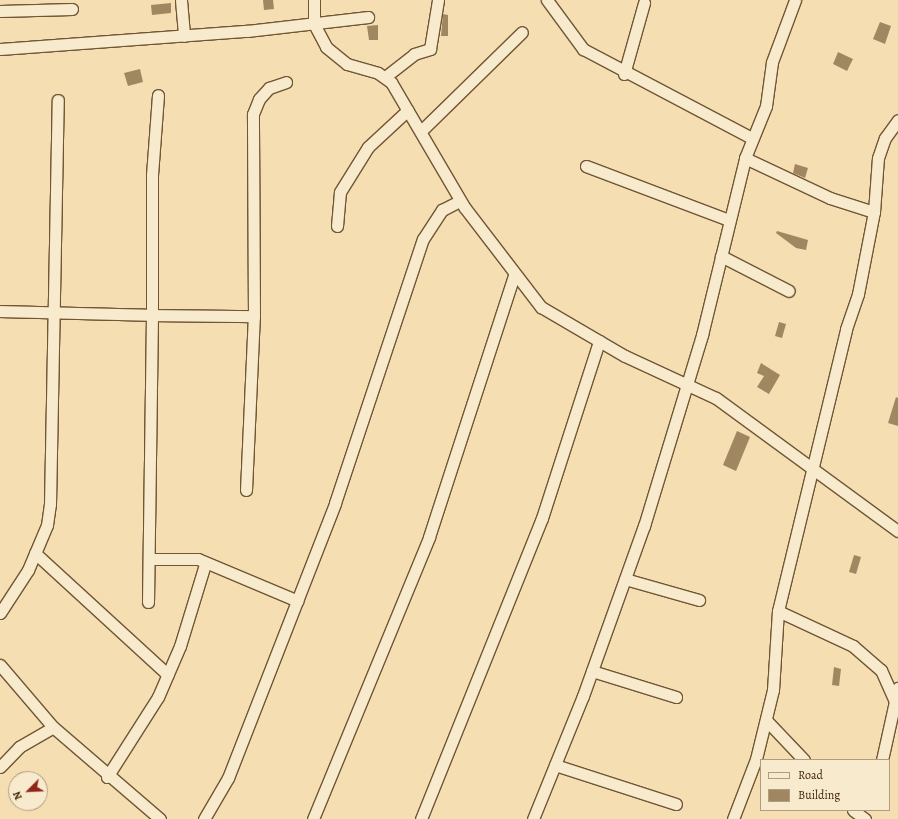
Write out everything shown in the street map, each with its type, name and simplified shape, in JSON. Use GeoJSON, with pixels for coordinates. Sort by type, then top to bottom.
{"type":"FeatureCollection","features":[{"type":"Feature","properties":{"kind":"street"},"geometry":{"type":"LineString","coordinates":[[181,0],[184,36]]}},
{"type":"Feature","properties":{"kind":"street"},"geometry":{"type":"LineString","coordinates":[[314,0],[314,24],[332,55],[385,77],[421,131],[460,201],[514,275],[541,307],[599,341],[716,398],[812,470],[898,531]]}},
{"type":"Feature","properties":{"kind":"street"},"geometry":{"type":"LineString","coordinates":[[385,77],[414,54],[430,49],[438,0]]}},
{"type":"Feature","properties":{"kind":"street"},"geometry":{"type":"LineString","coordinates":[[547,0],[577,44],[624,74],[752,138]]}},
{"type":"Feature","properties":{"kind":"street"},"geometry":{"type":"LineString","coordinates":[[533,819],[592,671],[625,579],[687,384],[745,158],[766,106],[772,62],[794,0]]}},
{"type":"Feature","properties":{"kind":"street"},"geometry":{"type":"LineString","coordinates":[[624,74],[644,3]]}},
{"type":"Feature","properties":{"kind":"street"},"geometry":{"type":"LineString","coordinates":[[0,11],[72,8]]}},
{"type":"Feature","properties":{"kind":"street"},"geometry":{"type":"LineString","coordinates":[[0,49],[184,36],[314,24],[368,16]]}},
{"type":"Feature","properties":{"kind":"street"},"geometry":{"type":"LineString","coordinates":[[421,131],[522,32]]}},
{"type":"Feature","properties":{"kind":"street"},"geometry":{"type":"LineString","coordinates":[[246,490],[254,316],[253,114],[259,99],[269,88],[286,82]]}},
{"type":"Feature","properties":{"kind":"street"},"geometry":{"type":"LineString","coordinates":[[148,602],[152,315],[152,175],[158,95]]}},
{"type":"Feature","properties":{"kind":"street"},"geometry":{"type":"LineString","coordinates":[[0,613],[35,553],[47,525],[50,504],[48,483],[56,313],[58,100]]}},
{"type":"Feature","properties":{"kind":"street"},"geometry":{"type":"LineString","coordinates":[[337,226],[340,192],[368,147],[408,110]]}},
{"type":"Feature","properties":{"kind":"street"},"geometry":{"type":"LineString","coordinates":[[733,819],[766,720],[773,690],[778,610],[846,329],[858,294],[874,212],[878,158],[885,138],[898,120]]}},
{"type":"Feature","properties":{"kind":"street"},"geometry":{"type":"LineString","coordinates":[[745,158],[830,198],[874,212]]}},
{"type":"Feature","properties":{"kind":"street"},"geometry":{"type":"LineString","coordinates":[[586,166],[729,220]]}},
{"type":"Feature","properties":{"kind":"street"},"geometry":{"type":"LineString","coordinates":[[204,819],[228,778],[298,601],[335,503],[423,239],[442,210],[460,201]]}},
{"type":"Feature","properties":{"kind":"street"},"geometry":{"type":"LineString","coordinates":[[721,256],[789,292]]}},
{"type":"Feature","properties":{"kind":"street"},"geometry":{"type":"LineString","coordinates":[[313,819],[429,537],[514,275]]}},
{"type":"Feature","properties":{"kind":"street"},"geometry":{"type":"LineString","coordinates":[[0,312],[254,316]]}},
{"type":"Feature","properties":{"kind":"street"},"geometry":{"type":"LineString","coordinates":[[421,819],[542,518],[599,341]]}},
{"type":"Feature","properties":{"kind":"street"},"geometry":{"type":"LineString","coordinates":[[35,553],[168,675]]}},
{"type":"Feature","properties":{"kind":"street"},"geometry":{"type":"LineString","coordinates":[[149,559],[198,559],[205,564],[298,601]]}},
{"type":"Feature","properties":{"kind":"street"},"geometry":{"type":"LineString","coordinates":[[107,777],[138,732],[168,675],[205,564]]}},
{"type":"Feature","properties":{"kind":"street"},"geometry":{"type":"LineString","coordinates":[[625,579],[699,600]]}},
{"type":"Feature","properties":{"kind":"street"},"geometry":{"type":"LineString","coordinates":[[778,610],[853,646],[881,670],[895,702]]}},
{"type":"Feature","properties":{"kind":"street"},"geometry":{"type":"LineString","coordinates":[[0,665],[53,727],[146,815],[160,819]]}},
{"type":"Feature","properties":{"kind":"street"},"geometry":{"type":"LineString","coordinates":[[592,671],[676,697]]}},
{"type":"Feature","properties":{"kind":"street"},"geometry":{"type":"LineString","coordinates":[[882,759],[898,688]]}},
{"type":"Feature","properties":{"kind":"street"},"geometry":{"type":"LineString","coordinates":[[766,720],[803,759]]}},
{"type":"Feature","properties":{"kind":"street"},"geometry":{"type":"LineString","coordinates":[[0,767],[19,747],[53,727]]}},
{"type":"Feature","properties":{"kind":"street"},"geometry":{"type":"LineString","coordinates":[[555,765],[676,804]]}},
{"type":"Feature","properties":{"kind":"street"},"geometry":{"type":"LineString","coordinates":[[855,811],[867,819]]}},
{"type":"Feature","properties":{"kind":"building"},"geometry":{"type":"Polygon","coordinates":[[[263,0],[273,0],[274,9],[264,10],[263,0]]]}},
{"type":"Feature","properties":{"kind":"building"},"geometry":{"type":"Polygon","coordinates":[[[171,3],[171,13],[152,15],[151,5],[171,3]]]}},
{"type":"Feature","properties":{"kind":"building"},"geometry":{"type":"Polygon","coordinates":[[[443,14],[448,15],[448,36],[441,36],[443,14]]]}},
{"type":"Feature","properties":{"kind":"building"},"geometry":{"type":"Polygon","coordinates":[[[880,22],[891,26],[885,44],[873,39],[880,22]]]}},
{"type":"Feature","properties":{"kind":"building"},"geometry":{"type":"Polygon","coordinates":[[[378,25],[378,40],[369,40],[367,26],[378,25]]]}},
{"type":"Feature","properties":{"kind":"building"},"geometry":{"type":"Polygon","coordinates":[[[838,52],[853,59],[847,71],[833,64],[838,52]]]}},
{"type":"Feature","properties":{"kind":"building"},"geometry":{"type":"Polygon","coordinates":[[[140,69],[143,82],[128,86],[124,73],[140,69]]]}},
{"type":"Feature","properties":{"kind":"building"},"geometry":{"type":"Polygon","coordinates":[[[795,164],[808,168],[805,178],[793,173],[795,164]]]}},
{"type":"Feature","properties":{"kind":"building"},"geometry":{"type":"Polygon","coordinates":[[[777,231],[808,240],[806,250],[796,248],[776,233],[777,231]]]}},
{"type":"Feature","properties":{"kind":"building"},"geometry":{"type":"Polygon","coordinates":[[[779,322],[786,324],[782,338],[775,336],[779,322]]]}},
{"type":"Feature","properties":{"kind":"building"},"geometry":{"type":"Polygon","coordinates":[[[761,363],[780,375],[769,394],[757,387],[764,376],[757,373],[761,363]]]}},
{"type":"Feature","properties":{"kind":"building"},"geometry":{"type":"Polygon","coordinates":[[[896,397],[898,398],[898,426],[888,423],[896,397]]]}},
{"type":"Feature","properties":{"kind":"building"},"geometry":{"type":"Polygon","coordinates":[[[737,431],[750,437],[736,471],[723,465],[737,431]]]}},
{"type":"Feature","properties":{"kind":"building"},"geometry":{"type":"Polygon","coordinates":[[[854,555],[861,557],[856,574],[849,572],[854,555]]]}},
{"type":"Feature","properties":{"kind":"building"},"geometry":{"type":"Polygon","coordinates":[[[834,667],[841,669],[839,686],[832,685],[834,667]]]}}]}
